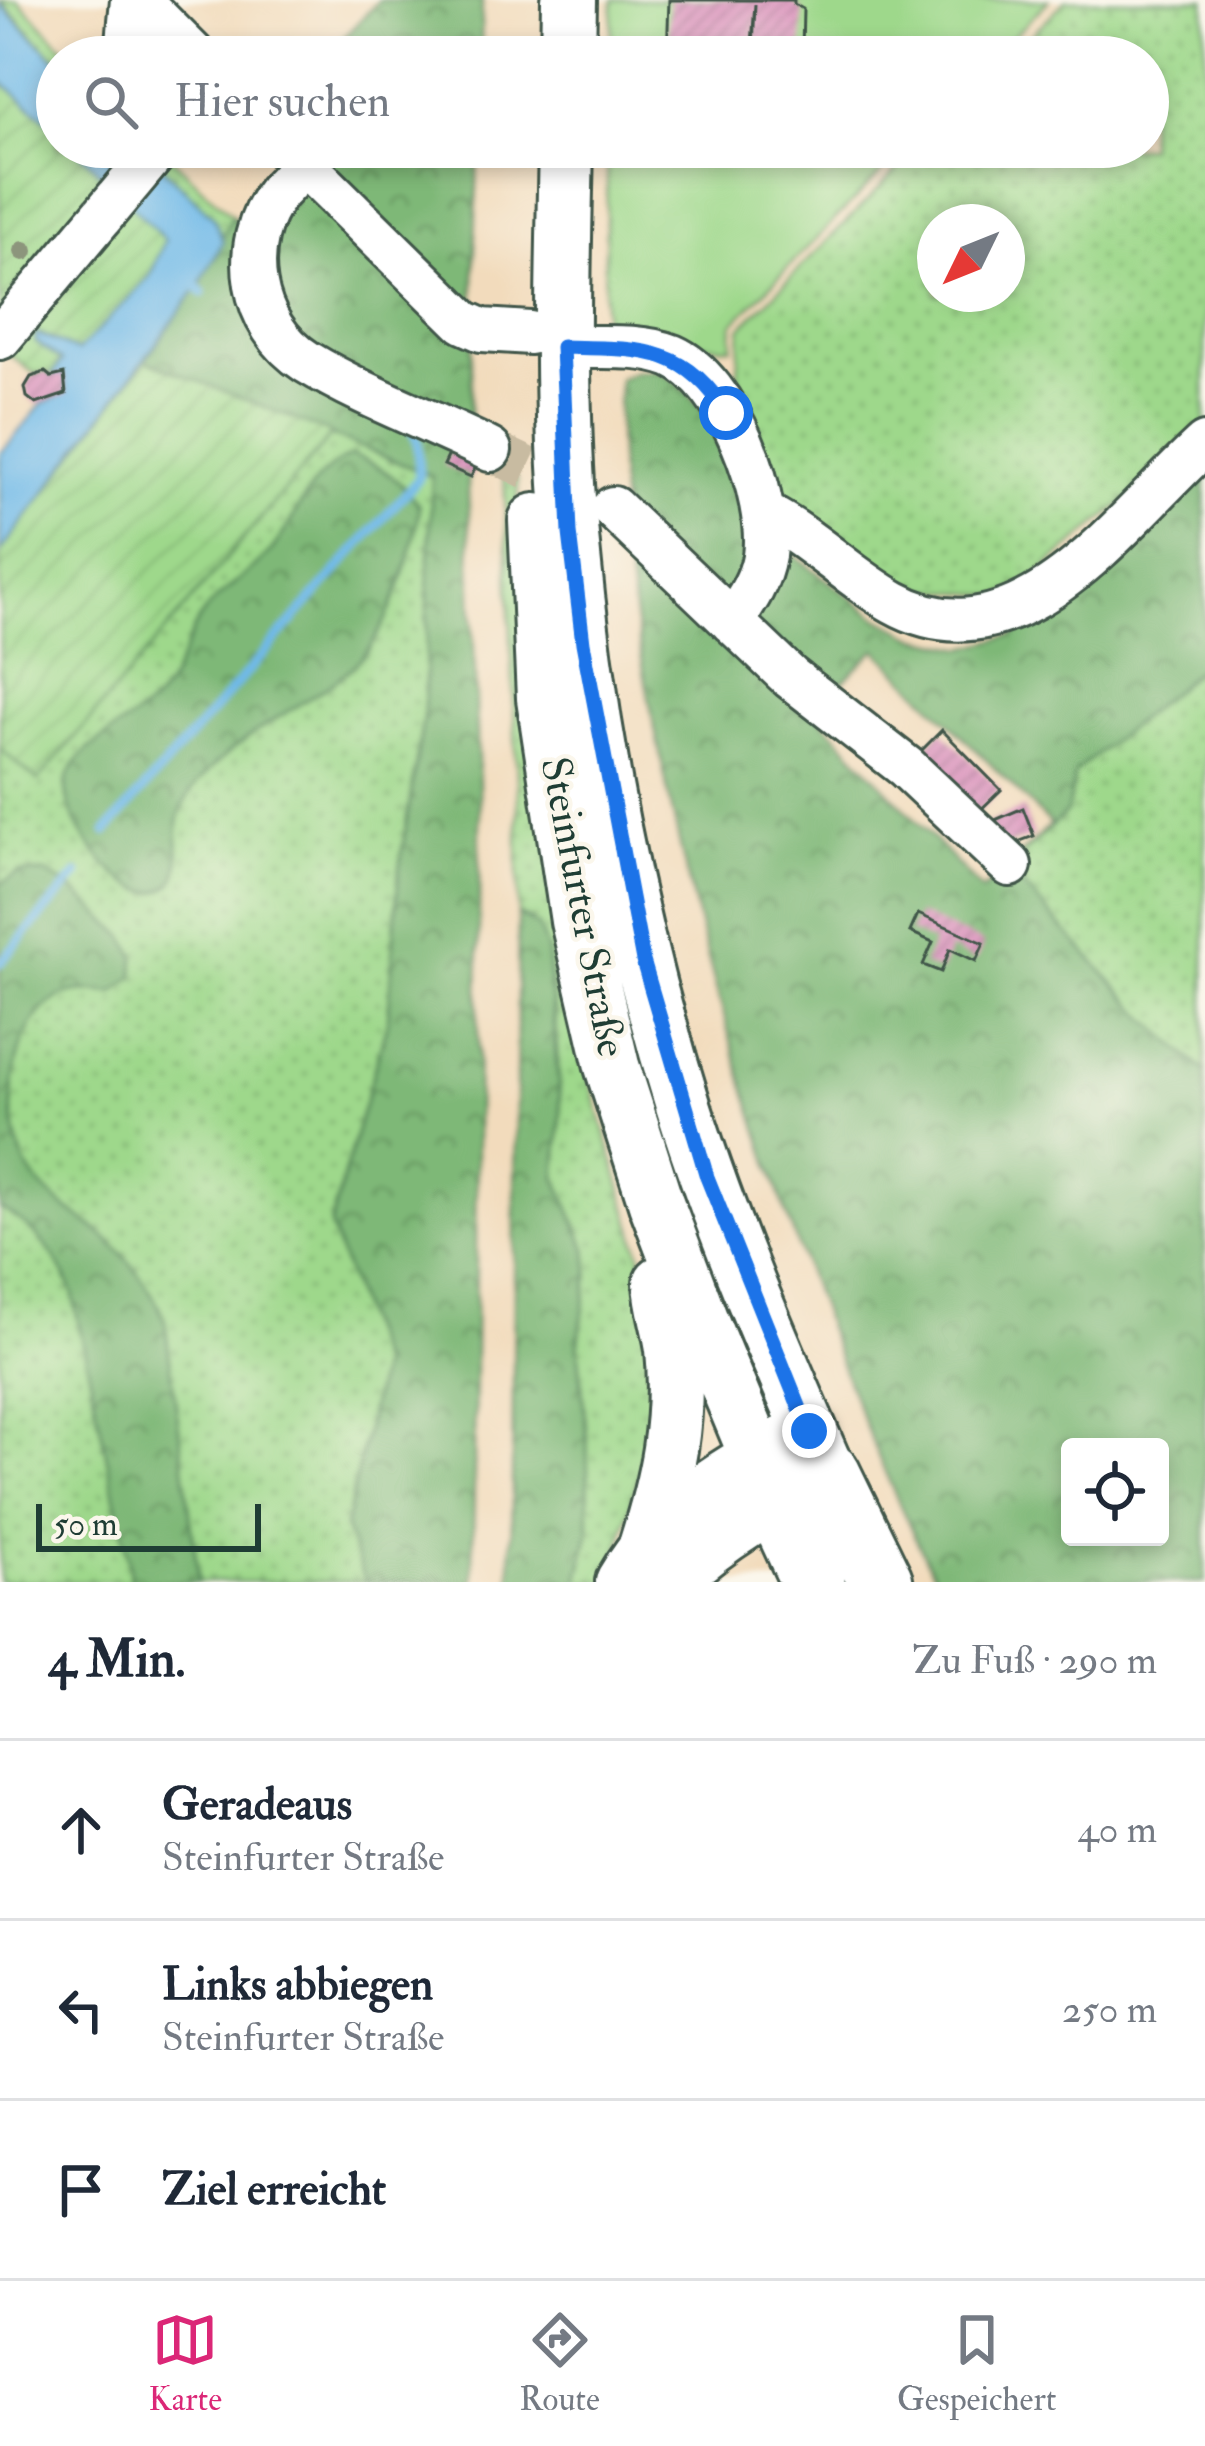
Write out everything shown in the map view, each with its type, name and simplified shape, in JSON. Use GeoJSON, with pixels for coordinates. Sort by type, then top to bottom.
{"type":"FeatureCollection","features":[{"type":"Feature","properties":{"kind":"highway"},"geometry":{"type":"LineString","coordinates":[[793,1466],[814,1582]]}},
{"type":"Feature","properties":{"kind":"highway"},"geometry":{"type":"LineString","coordinates":[[793,1466],[881,1582]]}},
{"type":"Feature","properties":{"kind":"main road"},"geometry":{"type":"LineString","coordinates":[[532,0],[532,36]]}},
{"type":"Feature","properties":{"kind":"main road"},"geometry":{"type":"LineString","coordinates":[[568,36],[569,0]]}},
{"type":"Feature","properties":{"kind":"main road","name":"Steinfurter Straße"},"geometry":{"type":"LineString","coordinates":[[533,168],[546,340],[583,643],[643,961],[793,1466]]}},
{"type":"Feature","properties":{"kind":"main road","name":"Steinfurter Straße"},"geometry":{"type":"LineString","coordinates":[[564,168],[546,340],[544,698],[578,921],[612,1066],[656,1203],[793,1466]]}},
{"type":"Feature","properties":{"kind":"main road"},"geometry":{"type":"LineString","coordinates":[[646,1570],[667,1482],[676,1402],[672,1342],[661,1291],[656,1203]]}},
{"type":"Feature","properties":{"kind":"main road"},"geometry":{"type":"LineString","coordinates":[[646,1570],[717,1540],[793,1466]]}},
{"type":"Feature","properties":{"kind":"lane"},"geometry":{"type":"LineString","coordinates":[[130,36],[135,0]]}},
{"type":"Feature","properties":{"kind":"lane"},"geometry":{"type":"LineString","coordinates":[[135,0],[174,36]]}},
{"type":"Feature","properties":{"kind":"lane"},"geometry":{"type":"LineString","coordinates":[[0,338],[142,168]]}},
{"type":"Feature","properties":{"kind":"lane"},"geometry":{"type":"LineString","coordinates":[[289,168],[252,266],[255,289],[274,329],[306,361],[490,449]]}},
{"type":"Feature","properties":{"kind":"lane"},"geometry":{"type":"LineString","coordinates":[[307,168],[464,322],[546,340],[672,356],[714,392],[756,478],[765,514],[758,579],[732,622]]}},
{"type":"Feature","properties":{"kind":"lane"},"geometry":{"type":"LineString","coordinates":[[765,514],[894,602],[931,619],[964,622],[1020,607],[1046,592],[1205,444]]}},
{"type":"Feature","properties":{"kind":"lane"},"geometry":{"type":"LineString","coordinates":[[614,508],[790,677],[906,767],[1010,865]]}},
{"type":"Feature","properties":{"kind":"green space"},"geometry":{"type":"Polygon","coordinates":[[[0,0],[18,0],[53,36],[36,39],[0,0]]]}},
{"type":"Feature","properties":{"kind":"green space"},"geometry":{"type":"Polygon","coordinates":[[[379,0],[482,0],[481,36],[345,36],[379,0]]]}},
{"type":"Feature","properties":{"kind":"green space"},"geometry":{"type":"Polygon","coordinates":[[[613,0],[1049,0],[1014,36],[612,36],[613,0]]]}},
{"type":"Feature","properties":{"kind":"green space"},"geometry":{"type":"Polygon","coordinates":[[[1066,0],[1205,0],[1205,434],[1037,575],[1001,596],[910,588],[838,554],[768,488],[737,384],[741,328],[899,168],[1169,168],[1169,36],[1030,36],[1066,0]]]}},
{"type":"Feature","properties":{"kind":"green space"},"geometry":{"type":"Polygon","coordinates":[[[0,80],[36,111],[36,168],[96,168],[166,240],[150,276],[78,351],[40,334],[36,342],[62,361],[51,377],[45,372],[35,374],[0,348],[0,80]]]}},
{"type":"Feature","properties":{"kind":"green space"},"geometry":{"type":"Polygon","coordinates":[[[163,168],[182,168],[232,216],[223,242],[214,218],[163,168]]]}},
{"type":"Feature","properties":{"kind":"green space"},"geometry":{"type":"Polygon","coordinates":[[[281,168],[477,168],[468,485],[480,811],[473,1582],[365,1582],[345,1528],[380,1366],[330,1225],[388,1020],[399,870],[424,713],[432,476],[145,360],[198,287],[232,216],[254,235],[281,168]]]}},
{"type":"Feature","properties":{"kind":"green space"},"geometry":{"type":"Polygon","coordinates":[[[607,168],[885,168],[733,324],[732,347],[603,336],[607,168]]]}},
{"type":"Feature","properties":{"kind":"green space"},"geometry":{"type":"Polygon","coordinates":[[[145,360],[332,434],[38,781],[0,749],[0,553],[145,360]]]}},
{"type":"Feature","properties":{"kind":"green space"},"geometry":{"type":"Polygon","coordinates":[[[657,370],[680,384],[710,418],[737,501],[788,551],[880,619],[918,638],[965,648],[1014,635],[1205,479],[1205,664],[1075,772],[1067,812],[1007,868],[1146,1018],[1205,1072],[1205,1582],[938,1582],[901,1507],[836,1351],[786,1213],[712,975],[647,690],[630,586],[620,483],[619,378],[657,370]],[[876,649],[813,710],[982,891],[1051,825],[876,649]]]}},
{"type":"Feature","properties":{"kind":"green space"},"geometry":{"type":"Polygon","coordinates":[[[332,434],[432,475],[424,713],[399,870],[388,1020],[330,1225],[380,1366],[345,1528],[365,1582],[0,1582],[0,749],[38,780],[332,434]]]}},
{"type":"Feature","properties":{"kind":"green space"},"geometry":{"type":"Polygon","coordinates":[[[351,455],[390,474],[419,506],[407,564],[383,626],[351,668],[250,736],[208,771],[179,817],[174,880],[153,892],[135,887],[116,874],[83,835],[66,793],[68,777],[84,753],[156,700],[206,610],[271,551],[322,475],[351,455]]]}},
{"type":"Feature","properties":{"kind":"green space"},"geometry":{"type":"Polygon","coordinates":[[[504,471],[517,479],[520,543],[585,1063],[646,1273],[663,1384],[610,1582],[578,1582],[589,1532],[578,1347],[589,1272],[587,1249],[556,1177],[561,1114],[547,950],[531,920],[518,915],[504,471]]]}},
{"type":"Feature","properties":{"kind":"green space"},"geometry":{"type":"Polygon","coordinates":[[[1205,664],[1205,1072],[1146,1018],[1007,868],[1067,812],[1075,772],[1205,664]]]}},
{"type":"Feature","properties":{"kind":"green space"},"geometry":{"type":"Polygon","coordinates":[[[19,873],[46,873],[70,887],[125,937],[135,956],[134,977],[113,993],[67,994],[31,1024],[14,1074],[12,1101],[20,1152],[30,1172],[55,1200],[121,1253],[151,1292],[165,1321],[199,1582],[130,1582],[72,1291],[44,1243],[0,1208],[0,884],[19,873]]]}},
{"type":"Feature","properties":{"kind":"green space"},"geometry":{"type":"Polygon","coordinates":[[[518,915],[538,926],[547,950],[561,1114],[556,1177],[587,1249],[589,1272],[578,1347],[589,1532],[578,1582],[511,1582],[518,915]]]}},
{"type":"Feature","properties":{"kind":"water"},"geometry":{"type":"Polygon","coordinates":[[[0,4],[36,40],[36,111],[0,80],[0,4]]]}},
{"type":"Feature","properties":{"kind":"water"},"geometry":{"type":"Polygon","coordinates":[[[95,168],[163,168],[214,218],[223,242],[198,287],[0,553],[0,454],[42,404],[66,393],[64,375],[51,377],[62,361],[36,342],[35,333],[78,351],[150,276],[165,240],[95,168]]]}},
{"type":"Feature","properties":{"kind":"building"},"geometry":{"type":"Polygon","coordinates":[[[669,0],[794,0],[803,9],[802,36],[754,36],[755,4],[753,36],[668,36],[669,0]]]}},
{"type":"Feature","properties":{"kind":"building"},"geometry":{"type":"Polygon","coordinates":[[[45,372],[51,377],[64,374],[66,394],[36,404],[27,397],[25,387],[31,377],[45,372]]]}},
{"type":"Feature","properties":{"kind":"building"},"geometry":{"type":"Polygon","coordinates":[[[451,450],[478,462],[471,477],[444,465],[451,450]]]}},
{"type":"Feature","properties":{"kind":"building"},"geometry":{"type":"Polygon","coordinates":[[[942,730],[1001,790],[973,817],[918,754],[942,730]]]}},
{"type":"Feature","properties":{"kind":"building"},"geometry":{"type":"Polygon","coordinates":[[[1023,808],[1034,836],[999,849],[988,823],[1023,808]]]}},
{"type":"Feature","properties":{"kind":"building"},"geometry":{"type":"Polygon","coordinates":[[[918,914],[984,943],[976,961],[950,949],[941,972],[923,965],[933,942],[910,932],[918,914]]]}},
{"type":"Feature","properties":{"kind":"waterway"},"geometry":{"type":"LineString","coordinates":[[198,287],[203,293]]}},
{"type":"Feature","properties":{"kind":"waterway"},"geometry":{"type":"LineString","coordinates":[[106,832],[419,478],[412,431]]}},
{"type":"Feature","properties":{"kind":"waterway"},"geometry":{"type":"LineString","coordinates":[[0,963],[78,874]]}},
{"type":"Feature","properties":{"kind":"tunnel"},"geometry":{"type":"LineString","coordinates":[[490,450],[592,498]]}},
{"type":"Feature","properties":{"kind":"route"},"geometry":{"type":"LineString","coordinates":[[726,413],[697,374],[672,356],[562,347],[570,533],[583,643],[643,961],[707,1177],[809,1431]]}}]}
